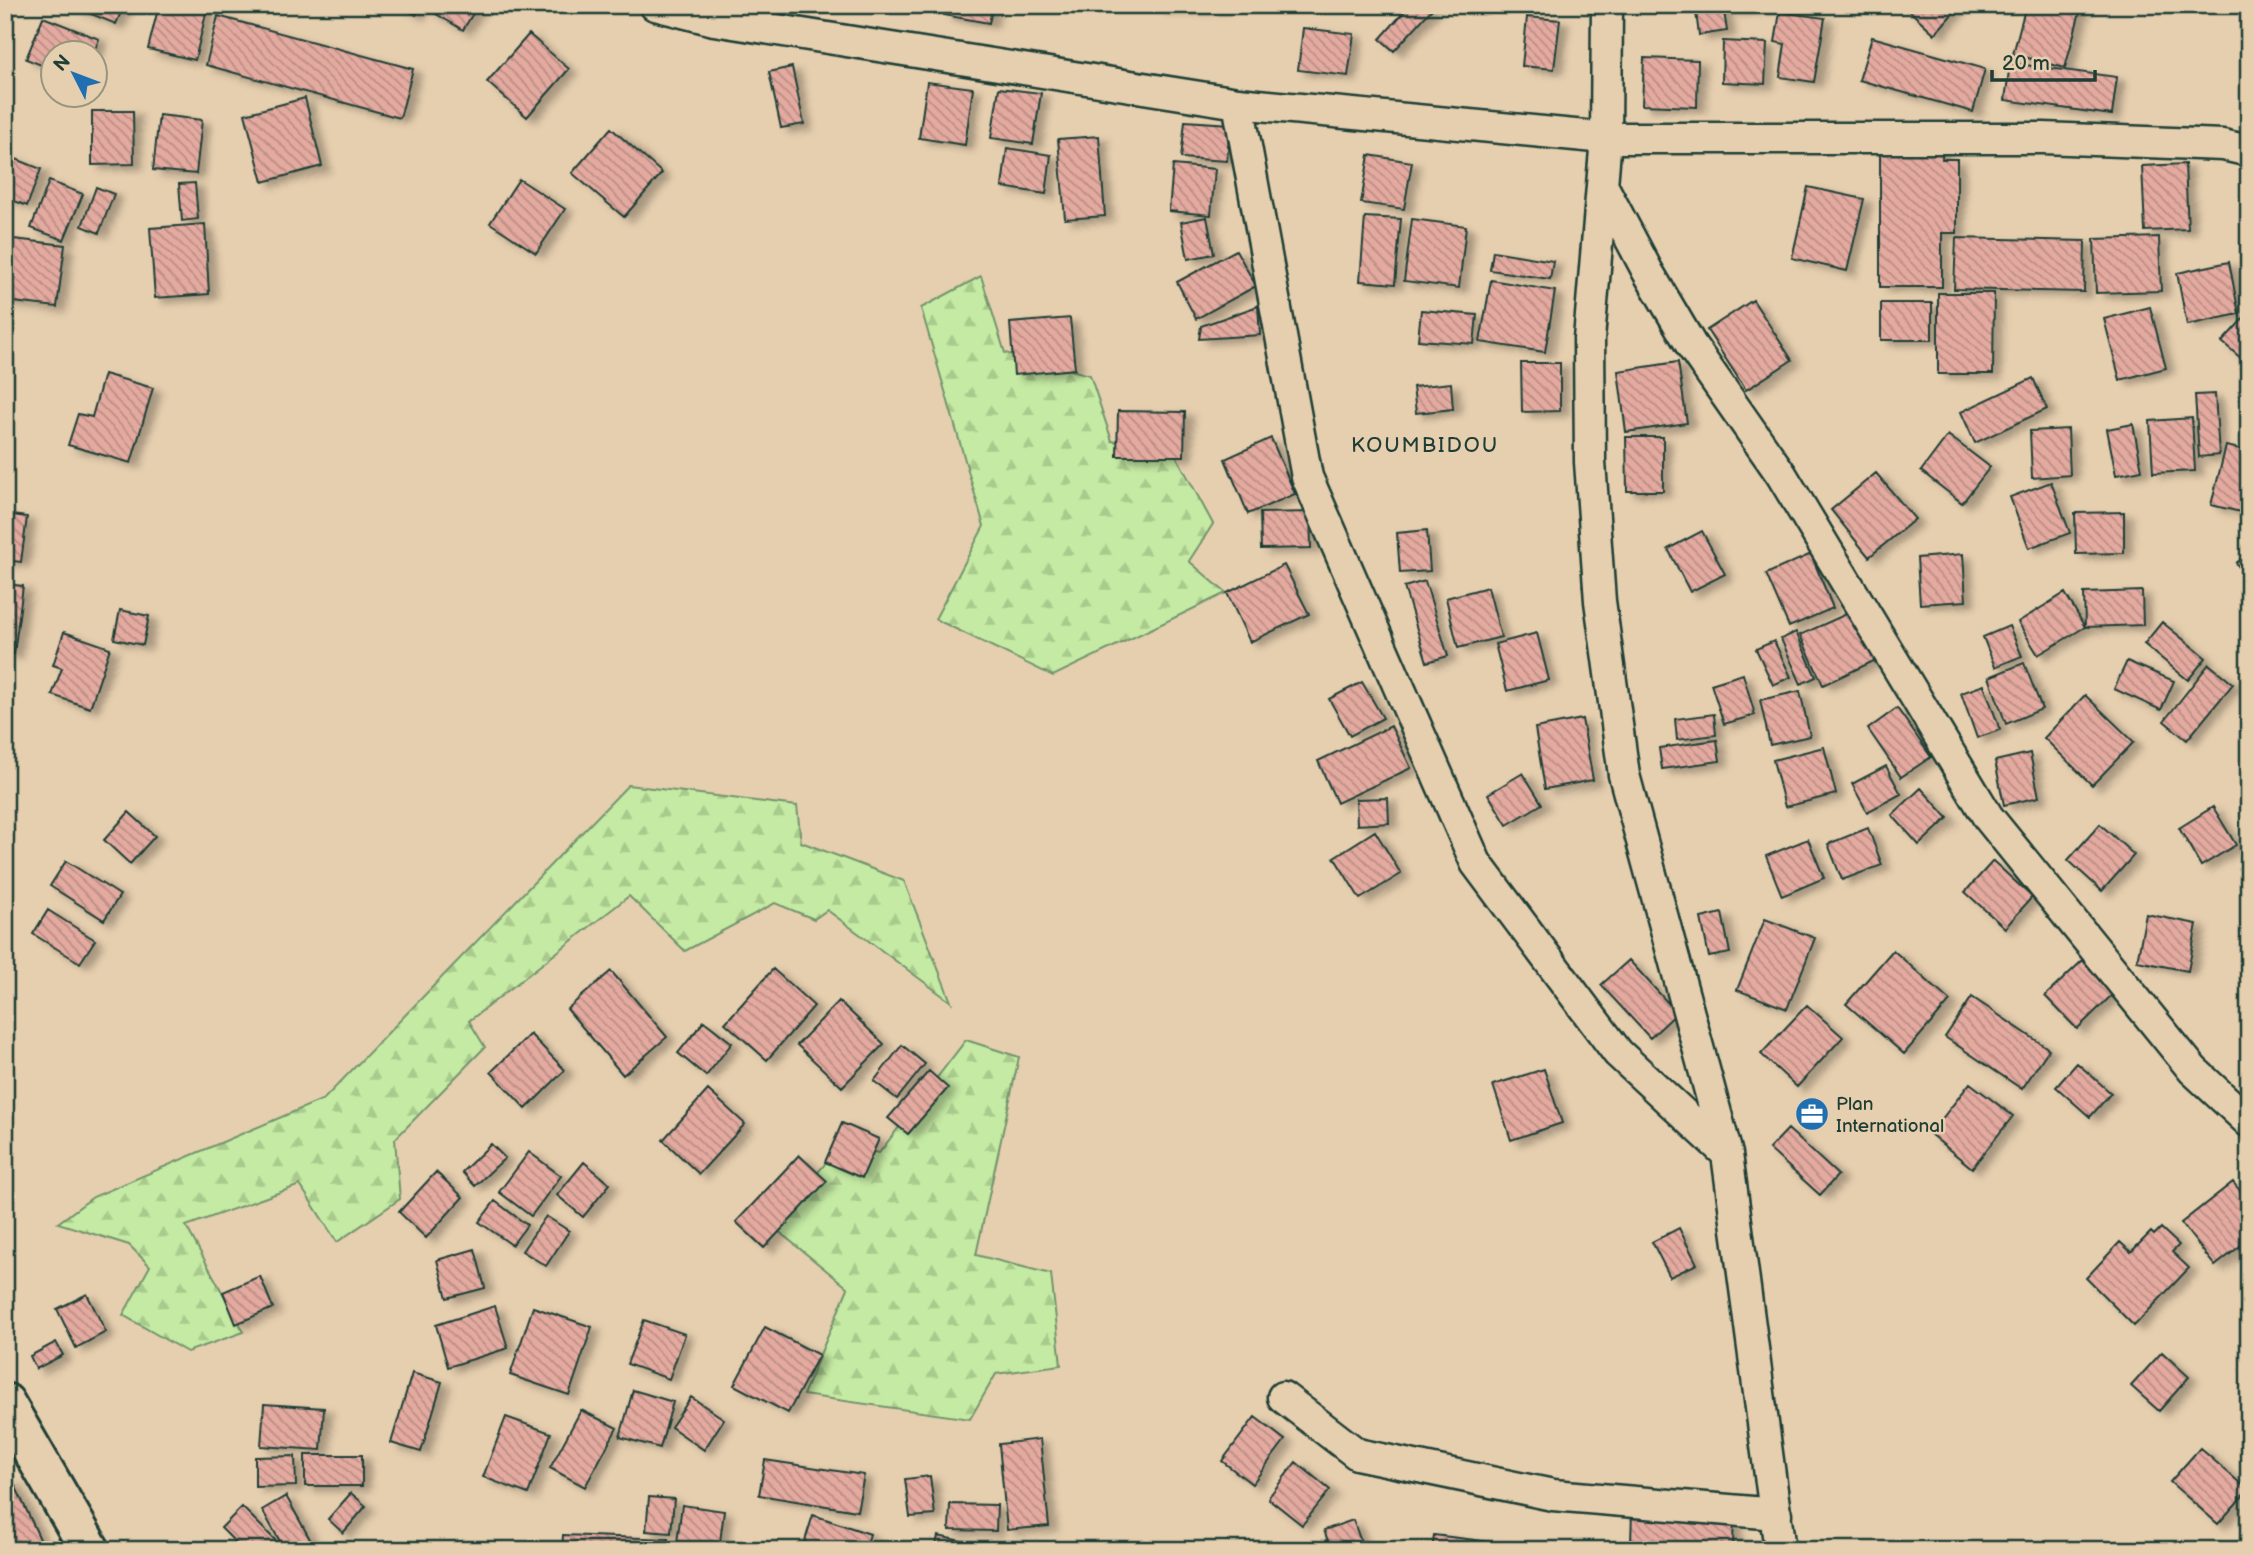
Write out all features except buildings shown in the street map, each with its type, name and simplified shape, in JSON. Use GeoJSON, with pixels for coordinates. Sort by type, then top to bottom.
{"type":"FeatureCollection","features":[{"type":"Feature","properties":{"kind":"main road"},"geometry":{"type":"LineString","coordinates":[[5,1404],[90,1550]]}},
{"type":"Feature","properties":{"kind":"street"},"geometry":{"type":"LineString","coordinates":[[655,5],[727,23],[1238,103],[1606,138],[2043,138],[2223,145],[2249,150]]}},
{"type":"Feature","properties":{"kind":"street"},"geometry":{"type":"LineString","coordinates":[[1607,5],[1606,138],[1589,339],[1590,462],[1600,601],[1624,775],[1727,1154],[1780,1550]]}},
{"type":"Feature","properties":{"kind":"street"},"geometry":{"type":"LineString","coordinates":[[1238,103],[1307,477],[1476,863],[1618,1053],[1727,1154]]}},
{"type":"Feature","properties":{"kind":"street"},"geometry":{"type":"LineString","coordinates":[[1603,187],[1691,345],[1780,474],[1989,817],[2193,1070],[2249,1122]]}},
{"type":"Feature","properties":{"kind":"street"},"geometry":{"type":"LineString","coordinates":[[1283,1397],[1357,1454],[1553,1495],[1776,1514]]}},
{"type":"Feature","properties":{"kind":"green space"},"geometry":{"type":"Polygon","coordinates":[[[981,276],[1005,353],[1090,375],[1112,441],[1172,448],[1213,524],[1189,561],[1226,593],[1053,676],[935,619],[984,526],[921,308],[981,276]]]}},
{"type":"Feature","properties":{"kind":"green space"},"geometry":{"type":"Polygon","coordinates":[[[628,785],[797,806],[801,842],[904,881],[951,1002],[827,910],[814,919],[775,903],[685,951],[629,896],[469,1021],[485,1047],[395,1139],[400,1199],[337,1242],[300,1185],[186,1226],[244,1332],[187,1352],[123,1315],[150,1266],[129,1245],[58,1223],[93,1197],[324,1099],[628,785]]]}},
{"type":"Feature","properties":{"kind":"green space"},"geometry":{"type":"Polygon","coordinates":[[[966,1040],[1019,1057],[976,1255],[1051,1274],[1061,1365],[996,1374],[970,1419],[803,1395],[848,1288],[772,1226],[842,1144],[879,1153],[966,1040]]]}},
{"type":"Feature","properties":{"kind":"place","name":"Plan International"},"geometry":{"type":"Point","coordinates":[1812,1114]}},
{"type":"Feature","properties":{"kind":"district","name":"KOUMBIDOU"},"geometry":{"type":"Point","coordinates":[1425,445]}}]}
